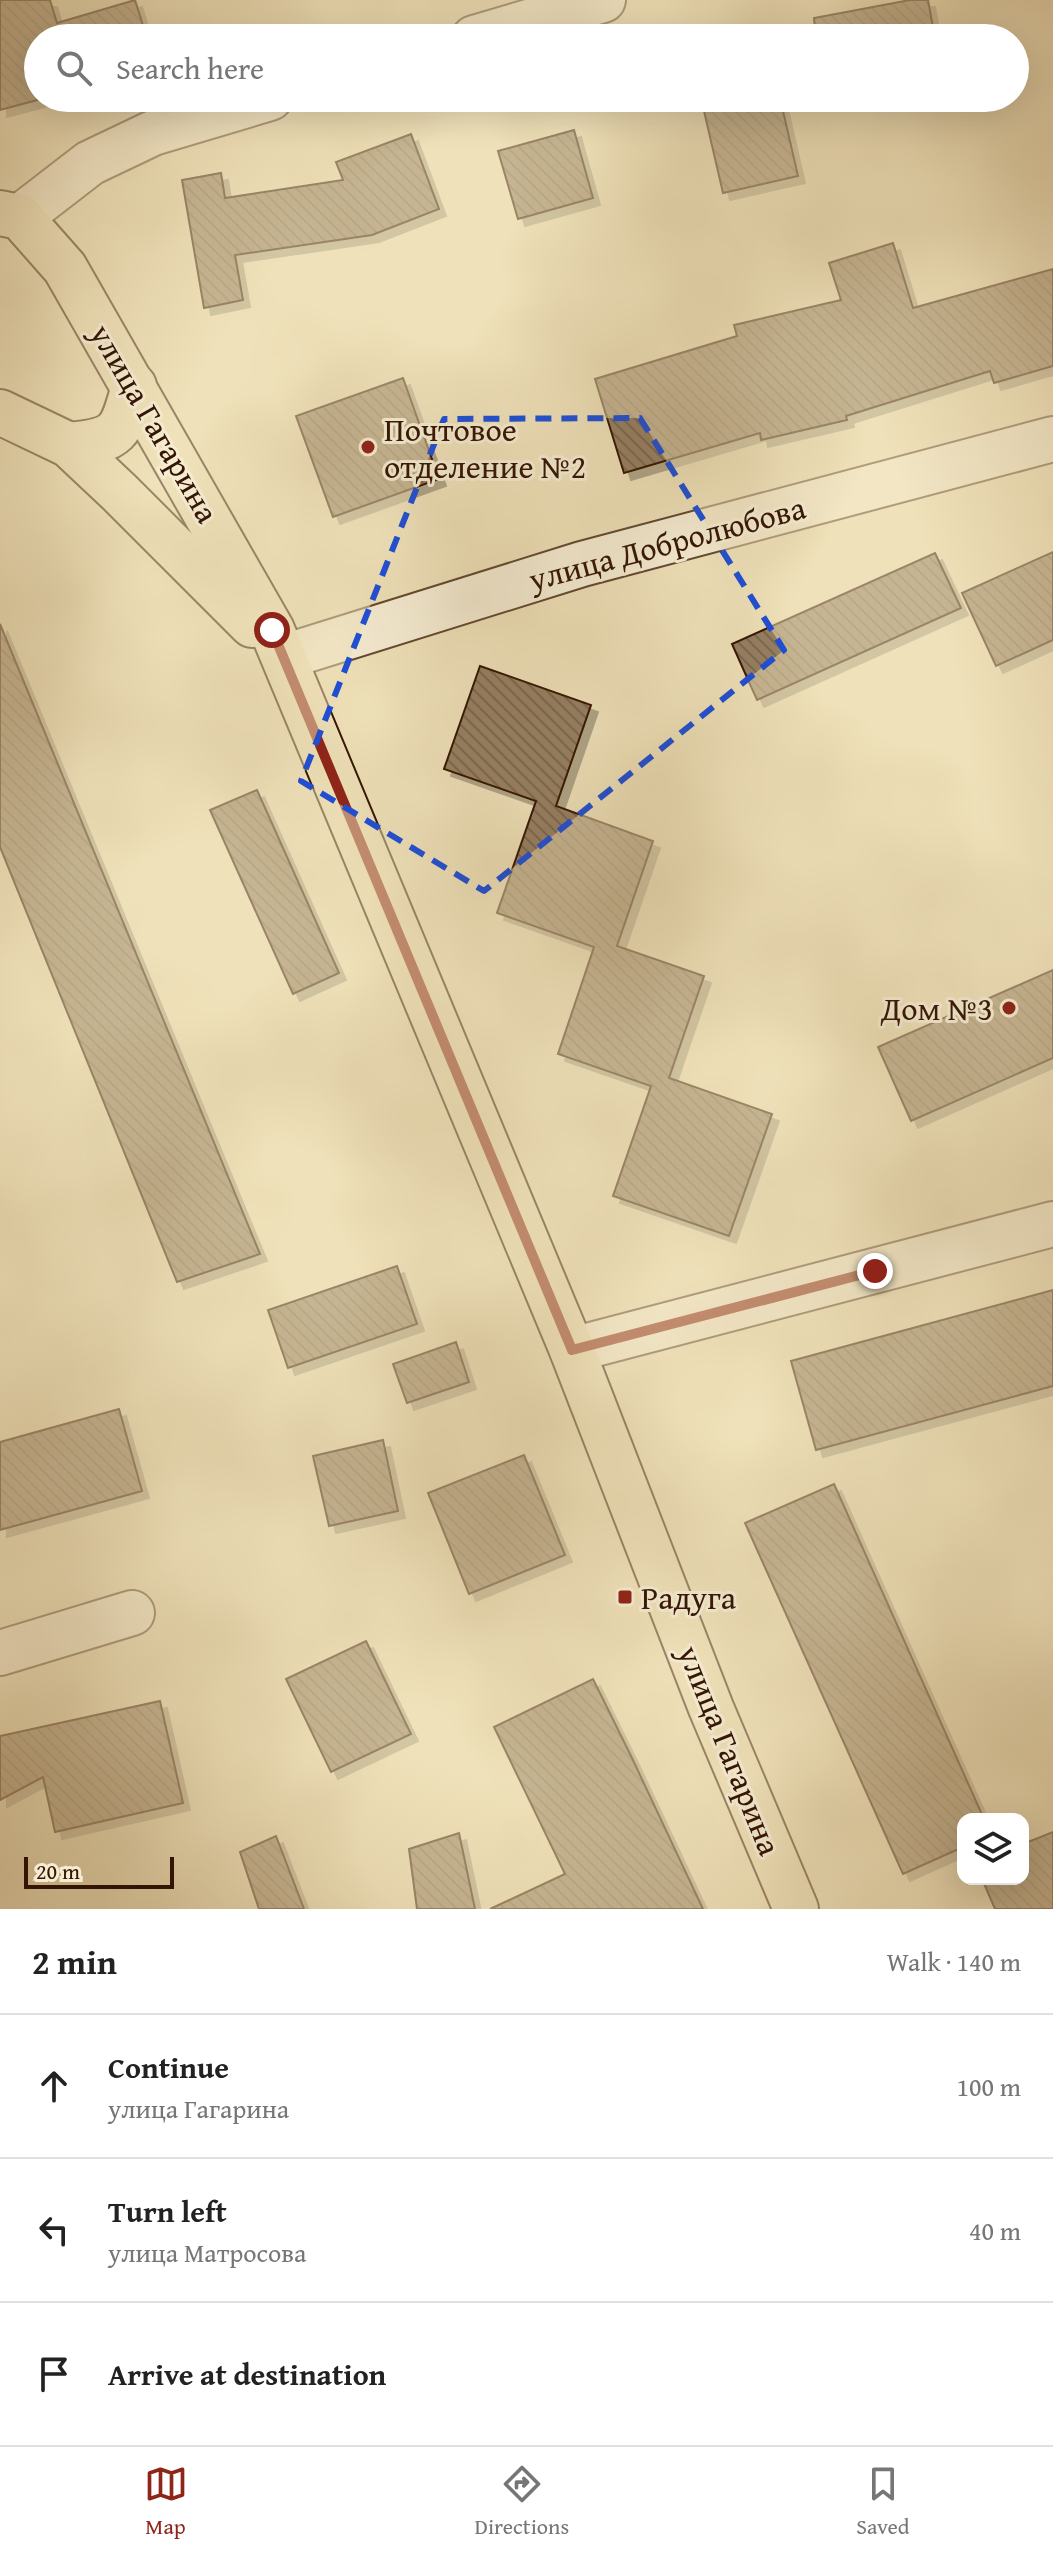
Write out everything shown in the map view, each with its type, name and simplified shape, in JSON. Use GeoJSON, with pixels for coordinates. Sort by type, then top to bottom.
{"type":"FeatureCollection","features":[{"type":"Feature","properties":{"kind":"main road","name":"улица Гагарина"},"geometry":{"type":"LineString","coordinates":[[10,215],[65,268],[272,630],[572,1350],[711,1708],[796,1909]]}},
{"type":"Feature","properties":{"kind":"main road"},"geometry":{"type":"LineString","coordinates":[[69,445],[99,442],[116,433],[126,417],[134,386]]}},
{"type":"Feature","properties":{"kind":"main road","name":"улица Гагарина"},"geometry":{"type":"LineString","coordinates":[[0,412],[69,445],[284,657]]}},
{"type":"Feature","properties":{"kind":"street"},"geometry":{"type":"LineString","coordinates":[[522,24],[603,0]]}},
{"type":"Feature","properties":{"kind":"street"},"geometry":{"type":"LineString","coordinates":[[10,215],[90,163],[153,133],[223,112]]}},
{"type":"Feature","properties":{"kind":"street","name":"улица Добролюбова"},"geometry":{"type":"LineString","coordinates":[[284,657],[582,564],[1053,439]]}},
{"type":"Feature","properties":{"kind":"street"},"geometry":{"type":"LineString","coordinates":[[572,1350],[1053,1224]]}},
{"type":"Feature","properties":{"kind":"street"},"geometry":{"type":"LineString","coordinates":[[0,1653],[132,1613]]}},
{"type":"Feature","properties":{"kind":"highlighted area"},"geometry":{"type":"Polygon","coordinates":[[[640,418],[784,650],[484,891],[301,781],[444,419],[640,418]]]}},
{"type":"Feature","properties":{"kind":"building"},"geometry":{"type":"Polygon","coordinates":[[[0,0],[50,0],[57,23],[135,0],[143,24],[24,24],[24,104],[0,110],[0,0]]]}},
{"type":"Feature","properties":{"kind":"building"},"geometry":{"type":"Polygon","coordinates":[[[910,0],[928,0],[932,24],[815,24],[814,18],[910,0]]]}},
{"type":"Feature","properties":{"kind":"building"},"geometry":{"type":"Polygon","coordinates":[[[704,112],[783,112],[798,176],[723,193],[704,112]]]}},
{"type":"Feature","properties":{"kind":"building"},"geometry":{"type":"Polygon","coordinates":[[[574,130],[593,198],[518,219],[498,151],[574,130]]]}},
{"type":"Feature","properties":{"kind":"building"},"geometry":{"type":"Polygon","coordinates":[[[411,134],[439,209],[372,235],[235,255],[243,300],[204,308],[182,180],[221,173],[225,198],[343,180],[336,162],[411,134]]]}},
{"type":"Feature","properties":{"kind":"building"},"geometry":{"type":"Polygon","coordinates":[[[893,243],[913,308],[1053,269],[1053,366],[994,383],[990,371],[846,416],[847,420],[761,440],[760,433],[624,473],[595,379],[737,336],[734,325],[841,300],[829,263],[893,243]]]}},
{"type":"Feature","properties":{"kind":"building","name":"Почтовое отделение №2"},"geometry":{"type":"Polygon","coordinates":[[[403,378],[439,479],[333,517],[296,416],[403,378]]]}},
{"type":"Feature","properties":{"kind":"building"},"geometry":{"type":"Polygon","coordinates":[[[1053,552],[1053,640],[996,666],[962,593],[1053,552]]]}},
{"type":"Feature","properties":{"kind":"building"},"geometry":{"type":"Polygon","coordinates":[[[935,553],[961,608],[757,700],[732,644],[935,553]]]}},
{"type":"Feature","properties":{"kind":"building"},"geometry":{"type":"Polygon","coordinates":[[[0,624],[260,1254],[177,1282],[0,847],[0,624]]]}},
{"type":"Feature","properties":{"kind":"building"},"geometry":{"type":"Polygon","coordinates":[[[480,666],[591,705],[556,806],[653,841],[617,946],[704,976],[669,1078],[772,1114],[729,1236],[613,1196],[651,1086],[558,1054],[594,947],[497,913],[536,801],[444,769],[480,666]]]}},
{"type":"Feature","properties":{"kind":"building"},"geometry":{"type":"Polygon","coordinates":[[[257,790],[339,973],[293,994],[210,810],[257,790]]]}},
{"type":"Feature","properties":{"kind":"building","name":"Дом №3"},"geometry":{"type":"Polygon","coordinates":[[[1053,970],[1053,1058],[911,1121],[878,1047],[1053,970]]]}},
{"type":"Feature","properties":{"kind":"building"},"geometry":{"type":"Polygon","coordinates":[[[397,1266],[417,1324],[288,1368],[268,1310],[397,1266]]]}},
{"type":"Feature","properties":{"kind":"building"},"geometry":{"type":"Polygon","coordinates":[[[1053,1290],[1053,1386],[816,1450],[791,1361],[1053,1290]]]}},
{"type":"Feature","properties":{"kind":"building"},"geometry":{"type":"Polygon","coordinates":[[[456,1342],[469,1382],[407,1403],[393,1364],[456,1342]]]}},
{"type":"Feature","properties":{"kind":"building"},"geometry":{"type":"Polygon","coordinates":[[[119,1409],[142,1491],[0,1530],[0,1442],[119,1409]]]}},
{"type":"Feature","properties":{"kind":"building"},"geometry":{"type":"Polygon","coordinates":[[[383,1440],[398,1511],[329,1526],[313,1456],[383,1440]]]}},
{"type":"Feature","properties":{"kind":"building"},"geometry":{"type":"Polygon","coordinates":[[[524,1455],[565,1555],[469,1594],[428,1493],[524,1455]]]}},
{"type":"Feature","properties":{"kind":"building"},"geometry":{"type":"Polygon","coordinates":[[[834,1484],[981,1813],[957,1813],[957,1850],[903,1874],[745,1523],[834,1484]]]}},
{"type":"Feature","properties":{"kind":"building"},"geometry":{"type":"Polygon","coordinates":[[[366,1641],[411,1734],[331,1772],[286,1679],[366,1641]]]}},
{"type":"Feature","properties":{"kind":"building"},"geometry":{"type":"Polygon","coordinates":[[[593,1679],[703,1909],[490,1909],[565,1874],[494,1727],[593,1679]]]}},
{"type":"Feature","properties":{"kind":"building"},"geometry":{"type":"Polygon","coordinates":[[[160,1701],[183,1803],[55,1832],[43,1777],[0,1800],[0,1736],[160,1701]]]}},
{"type":"Feature","properties":{"kind":"building"},"geometry":{"type":"Polygon","coordinates":[[[1053,1832],[1053,1909],[995,1909],[985,1885],[1029,1885],[1029,1842],[1053,1832]]]}},
{"type":"Feature","properties":{"kind":"building"},"geometry":{"type":"Polygon","coordinates":[[[459,1833],[475,1909],[417,1909],[409,1849],[459,1833]]]}},
{"type":"Feature","properties":{"kind":"building"},"geometry":{"type":"Polygon","coordinates":[[[276,1836],[304,1909],[259,1909],[240,1852],[276,1836]]]}},
{"type":"Feature","properties":{"kind":"place","name":"Почтовое отделение №2"},"geometry":{"type":"Point","coordinates":[368,447]}},
{"type":"Feature","properties":{"kind":"place","name":"Дом №3"},"geometry":{"type":"Point","coordinates":[1009,1008]}},
{"type":"Feature","properties":{"kind":"place","name":"Радуга"},"geometry":{"type":"Point","coordinates":[625,1597]}},
{"type":"Feature","properties":{"kind":"route"},"geometry":{"type":"LineString","coordinates":[[272,630],[572,1350],[875,1271]]}}]}
